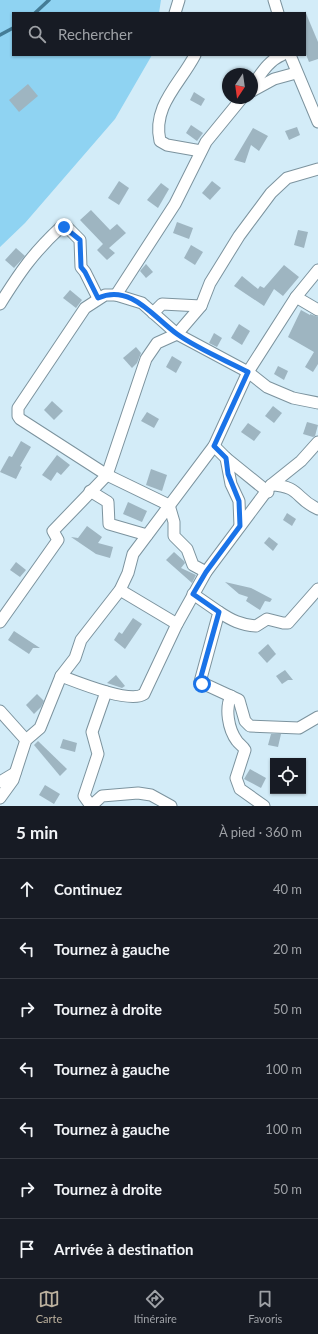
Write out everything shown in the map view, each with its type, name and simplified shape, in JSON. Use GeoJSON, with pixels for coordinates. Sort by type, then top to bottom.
{"type":"FeatureCollection","features":[{"type":"Feature","properties":{"kind":"street"},"geometry":{"type":"LineString","coordinates":[[175,12],[179,0]]}},
{"type":"Feature","properties":{"kind":"street"},"geometry":{"type":"LineString","coordinates":[[274,0],[278,12]]}},
{"type":"Feature","properties":{"kind":"street"},"geometry":{"type":"LineString","coordinates":[[194,56],[164,104],[157,128],[160,141],[167,145],[201,151]]}},
{"type":"Feature","properties":{"kind":"street"},"geometry":{"type":"LineString","coordinates":[[258,78],[264,69],[280,56]]}},
{"type":"Feature","properties":{"kind":"street"},"geometry":{"type":"LineString","coordinates":[[290,56],[296,74],[318,122]]}},
{"type":"Feature","properties":{"kind":"street"},"geometry":{"type":"LineString","coordinates":[[258,88],[274,79],[296,74]]}},
{"type":"Feature","properties":{"kind":"street"},"geometry":{"type":"LineString","coordinates":[[116,295],[175,204],[201,151],[225,116],[236,104]]}},
{"type":"Feature","properties":{"kind":"street"},"geometry":{"type":"LineString","coordinates":[[0,622],[58,540],[53,531],[107,475],[146,359],[157,343],[177,334],[201,306],[210,282],[234,243],[271,193],[287,178],[318,169]]}},
{"type":"Feature","properties":{"kind":"street"},"geometry":{"type":"LineString","coordinates":[[0,304],[20,271],[38,248],[61,227],[67,227],[80,240],[81,267],[98,298]]}},
{"type":"Feature","properties":{"kind":"street"},"geometry":{"type":"LineString","coordinates":[[0,798],[13,780],[26,740],[40,728],[61,676],[74,658],[81,640],[120,590],[128,573],[133,554],[214,446],[248,372],[296,297],[318,270]]}},
{"type":"Feature","properties":{"kind":"street"},"geometry":{"type":"LineString","coordinates":[[201,306],[142,303],[116,295],[106,295],[98,298],[85,308],[18,408],[17,413],[20,419],[107,475],[169,505],[174,522],[174,536],[188,549],[193,564],[206,572]]}},
{"type":"Feature","properties":{"kind":"street"},"geometry":{"type":"LineString","coordinates":[[296,297],[318,310]]}},
{"type":"Feature","properties":{"kind":"street"},"geometry":{"type":"LineString","coordinates":[[142,303],[177,334],[248,372],[267,387],[293,398],[318,403]]}},
{"type":"Feature","properties":{"kind":"street"},"geometry":{"type":"LineString","coordinates":[[153,313],[162,304]]}},
{"type":"Feature","properties":{"kind":"street"},"geometry":{"type":"LineString","coordinates":[[61,676],[106,692],[140,697],[144,694],[177,624],[206,572],[270,489],[301,461],[318,442]]}},
{"type":"Feature","properties":{"kind":"street"},"geometry":{"type":"LineString","coordinates":[[214,446],[226,458],[270,489],[291,488],[306,503],[318,509]]}},
{"type":"Feature","properties":{"kind":"street"},"geometry":{"type":"LineString","coordinates":[[226,458],[230,479],[239,501],[240,526]]}},
{"type":"Feature","properties":{"kind":"street"},"geometry":{"type":"LineString","coordinates":[[90,491],[108,502],[109,524],[147,535]]}},
{"type":"Feature","properties":{"kind":"street"},"geometry":{"type":"LineString","coordinates":[[193,594],[234,622],[246,626],[256,626],[266,619],[288,623],[318,589]]}},
{"type":"Feature","properties":{"kind":"street"},"geometry":{"type":"LineString","coordinates":[[120,590],[177,624]]}},
{"type":"Feature","properties":{"kind":"street"},"geometry":{"type":"LineString","coordinates":[[219,612],[200,680],[202,684],[239,700],[245,721],[250,726],[299,728],[318,717]]}},
{"type":"Feature","properties":{"kind":"street"},"geometry":{"type":"LineString","coordinates":[[106,692],[92,732],[98,748],[98,754],[84,796],[91,806],[102,796],[138,793],[151,795],[171,806]]}},
{"type":"Feature","properties":{"kind":"street"},"geometry":{"type":"LineString","coordinates":[[231,696],[228,704],[229,725],[236,740],[246,750],[236,778],[240,789],[264,806]]}},
{"type":"Feature","properties":{"kind":"street"},"geometry":{"type":"LineString","coordinates":[[0,711],[26,740]]}},
{"type":"Feature","properties":{"kind":"street"},"geometry":{"type":"LineString","coordinates":[[0,782],[15,773]]}},
{"type":"Feature","properties":{"kind":"shaded area"},"geometry":{"type":"Polygon","coordinates":[[[0,0],[161,0],[159,12],[12,12],[12,56],[151,56],[115,119],[25,223],[0,247],[0,0]]]}},
{"type":"Feature","properties":{"kind":"building"},"geometry":{"type":"Polygon","coordinates":[[[306,13],[318,42],[318,59],[309,62],[306,54],[306,13]]]}},
{"type":"Feature","properties":{"kind":"building"},"geometry":{"type":"Polygon","coordinates":[[[28,84],[38,96],[19,112],[9,100],[28,84]]]}},
{"type":"Feature","properties":{"kind":"building"},"geometry":{"type":"Polygon","coordinates":[[[194,92],[205,99],[201,106],[190,100],[194,92]]]}},
{"type":"Feature","properties":{"kind":"building"},"geometry":{"type":"Polygon","coordinates":[[[191,125],[203,133],[197,141],[186,133],[191,125]]]}},
{"type":"Feature","properties":{"kind":"building"},"geometry":{"type":"Polygon","coordinates":[[[297,127],[300,135],[289,140],[285,131],[297,127]]]}},
{"type":"Feature","properties":{"kind":"building"},"geometry":{"type":"Polygon","coordinates":[[[253,128],[268,136],[259,151],[251,145],[245,163],[234,160],[253,128]]]}},
{"type":"Feature","properties":{"kind":"building"},"geometry":{"type":"Polygon","coordinates":[[[119,181],[129,188],[119,205],[108,198],[119,181]]]}},
{"type":"Feature","properties":{"kind":"building"},"geometry":{"type":"Polygon","coordinates":[[[212,181],[221,188],[210,200],[202,193],[212,181]]]}},
{"type":"Feature","properties":{"kind":"building"},"geometry":{"type":"Polygon","coordinates":[[[161,183],[169,189],[158,208],[147,200],[161,183]]]}},
{"type":"Feature","properties":{"kind":"building"},"geometry":{"type":"Polygon","coordinates":[[[91,210],[110,230],[117,224],[126,233],[109,248],[115,253],[107,260],[97,250],[103,244],[80,220],[91,210]]]}},
{"type":"Feature","properties":{"kind":"building"},"geometry":{"type":"Polygon","coordinates":[[[177,222],[193,228],[189,239],[173,233],[177,222]]]}},
{"type":"Feature","properties":{"kind":"building"},"geometry":{"type":"Polygon","coordinates":[[[298,230],[308,232],[304,248],[294,245],[298,230]]]}},
{"type":"Feature","properties":{"kind":"building"},"geometry":{"type":"Polygon","coordinates":[[[191,245],[203,252],[195,265],[184,258],[191,245]]]}},
{"type":"Feature","properties":{"kind":"building"},"geometry":{"type":"Polygon","coordinates":[[[16,248],[25,256],[14,268],[5,260],[16,248]]]}},
{"type":"Feature","properties":{"kind":"building"},"geometry":{"type":"Polygon","coordinates":[[[146,264],[153,272],[146,278],[140,271],[146,264]]]}},
{"type":"Feature","properties":{"kind":"building"},"geometry":{"type":"Polygon","coordinates":[[[284,265],[299,277],[283,296],[274,289],[264,306],[234,286],[242,276],[258,289],[260,286],[264,288],[284,265]]]}},
{"type":"Feature","properties":{"kind":"building"},"geometry":{"type":"Polygon","coordinates":[[[70,290],[82,300],[76,308],[63,298],[70,290]]]}},
{"type":"Feature","properties":{"kind":"building"},"geometry":{"type":"Polygon","coordinates":[[[301,310],[318,317],[318,364],[313,372],[305,367],[314,352],[288,337],[301,310]]]}},
{"type":"Feature","properties":{"kind":"building"},"geometry":{"type":"Polygon","coordinates":[[[239,324],[250,331],[242,345],[231,338],[239,324]]]}},
{"type":"Feature","properties":{"kind":"building"},"geometry":{"type":"Polygon","coordinates":[[[214,333],[222,338],[217,347],[209,343],[214,333]]]}},
{"type":"Feature","properties":{"kind":"building"},"geometry":{"type":"Polygon","coordinates":[[[136,347],[141,353],[137,363],[132,368],[123,358],[136,347]]]}},
{"type":"Feature","properties":{"kind":"building"},"geometry":{"type":"Polygon","coordinates":[[[172,356],[182,362],[176,373],[166,367],[172,356]]]}},
{"type":"Feature","properties":{"kind":"building"},"geometry":{"type":"Polygon","coordinates":[[[278,366],[288,371],[284,380],[274,374],[278,366]]]}},
{"type":"Feature","properties":{"kind":"building"},"geometry":{"type":"Polygon","coordinates":[[[52,401],[63,411],[54,420],[44,410],[52,401]]]}},
{"type":"Feature","properties":{"kind":"building"},"geometry":{"type":"Polygon","coordinates":[[[273,406],[282,413],[274,423],[265,416],[273,406]]]}},
{"type":"Feature","properties":{"kind":"building"},"geometry":{"type":"Polygon","coordinates":[[[147,412],[159,419],[154,428],[141,421],[147,412]]]}},
{"type":"Feature","properties":{"kind":"building"},"geometry":{"type":"Polygon","coordinates":[[[307,422],[318,425],[315,436],[313,437],[303,434],[307,422]]]}},
{"type":"Feature","properties":{"kind":"building"},"geometry":{"type":"Polygon","coordinates":[[[248,423],[261,432],[254,441],[241,432],[248,423]]]}},
{"type":"Feature","properties":{"kind":"building"},"geometry":{"type":"Polygon","coordinates":[[[21,441],[31,447],[20,466],[22,467],[16,479],[0,472],[9,456],[12,457],[21,441]]]}},
{"type":"Feature","properties":{"kind":"building"},"geometry":{"type":"Polygon","coordinates":[[[57,455],[70,465],[61,475],[57,472],[51,481],[42,475],[57,455]]]}},
{"type":"Feature","properties":{"kind":"building"},"geometry":{"type":"Polygon","coordinates":[[[151,469],[167,475],[162,491],[146,485],[151,469]]]}},
{"type":"Feature","properties":{"kind":"building"},"geometry":{"type":"Polygon","coordinates":[[[128,502],[147,511],[142,522],[123,514],[128,502]]]}},
{"type":"Feature","properties":{"kind":"building"},"geometry":{"type":"Polygon","coordinates":[[[287,513],[296,519],[292,526],[283,520],[287,513]]]}},
{"type":"Feature","properties":{"kind":"building"},"geometry":{"type":"Polygon","coordinates":[[[87,526],[102,537],[98,543],[113,547],[110,558],[96,554],[71,537],[78,538],[87,526]]]}},
{"type":"Feature","properties":{"kind":"building"},"geometry":{"type":"Polygon","coordinates":[[[269,537],[278,544],[273,551],[264,543],[269,537]]]}},
{"type":"Feature","properties":{"kind":"building"},"geometry":{"type":"Polygon","coordinates":[[[174,552],[185,563],[181,568],[196,575],[192,583],[166,560],[174,552]]]}},
{"type":"Feature","properties":{"kind":"building"},"geometry":{"type":"Polygon","coordinates":[[[16,562],[26,570],[20,577],[10,570],[16,562]]]}},
{"type":"Feature","properties":{"kind":"building"},"geometry":{"type":"Polygon","coordinates":[[[225,582],[251,588],[272,599],[270,602],[265,601],[260,610],[246,601],[248,597],[239,594],[225,582]]]}},
{"type":"Feature","properties":{"kind":"building"},"geometry":{"type":"Polygon","coordinates":[[[133,618],[142,624],[125,649],[114,640],[119,632],[122,634],[133,618]]]}},
{"type":"Feature","properties":{"kind":"building"},"geometry":{"type":"Polygon","coordinates":[[[14,631],[40,648],[33,648],[29,654],[8,640],[14,631]]]}},
{"type":"Feature","properties":{"kind":"building"},"geometry":{"type":"Polygon","coordinates":[[[268,644],[276,654],[267,663],[258,653],[268,644]]]}},
{"type":"Feature","properties":{"kind":"building"},"geometry":{"type":"Polygon","coordinates":[[[285,670],[293,680],[288,680],[282,684],[276,676],[285,670]]]}},
{"type":"Feature","properties":{"kind":"building"},"geometry":{"type":"Polygon","coordinates":[[[116,675],[125,686],[122,688],[107,683],[116,675]]]}},
{"type":"Feature","properties":{"kind":"building"},"geometry":{"type":"Polygon","coordinates":[[[37,694],[44,701],[41,707],[34,714],[26,705],[37,694]]]}},
{"type":"Feature","properties":{"kind":"building"},"geometry":{"type":"Polygon","coordinates":[[[271,734],[281,734],[278,747],[268,745],[271,734]]]}},
{"type":"Feature","properties":{"kind":"building"},"geometry":{"type":"Polygon","coordinates":[[[63,739],[77,743],[75,752],[60,748],[63,739]]]}},
{"type":"Feature","properties":{"kind":"building"},"geometry":{"type":"Polygon","coordinates":[[[38,741],[67,769],[60,776],[34,745],[38,741]]]}},
{"type":"Feature","properties":{"kind":"building"},"geometry":{"type":"Polygon","coordinates":[[[250,769],[266,778],[261,788],[244,779],[250,769]]]}},
{"type":"Feature","properties":{"kind":"building"},"geometry":{"type":"Polygon","coordinates":[[[45,785],[60,794],[54,804],[39,795],[45,785]]]}},
{"type":"Feature","properties":{"kind":"waterway"},"geometry":{"type":"LineString","coordinates":[[36,12],[49,0]]}},
{"type":"Feature","properties":{"kind":"waterway"},"geometry":{"type":"LineString","coordinates":[[0,35],[12,29]]}},
{"type":"Feature","properties":{"kind":"route"},"geometry":{"type":"LineString","coordinates":[[64,227],[67,227],[80,240],[80,264],[98,298],[106,295],[116,295],[142,303],[177,334],[248,372],[214,446],[226,458],[228,474],[241,508],[240,526],[233,538],[206,572],[193,594],[219,612],[200,680],[202,684]]}}]}
